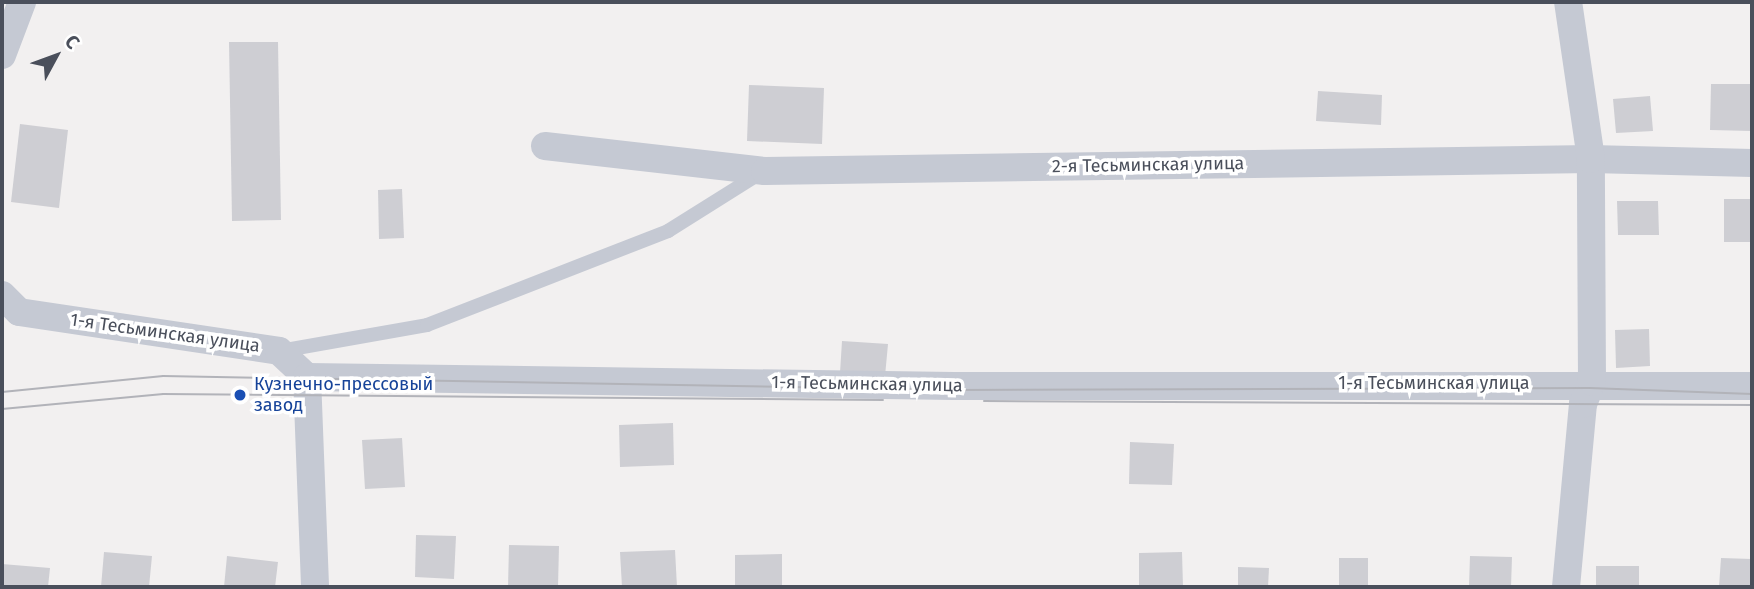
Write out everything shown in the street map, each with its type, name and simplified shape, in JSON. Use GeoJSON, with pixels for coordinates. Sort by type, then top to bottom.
{"type":"FeatureCollection","features":[{"type":"Feature","properties":{"kind":"street"},"geometry":{"type":"LineString","coordinates":[[2,55],[22,2]]}},
{"type":"Feature","properties":{"kind":"street"},"geometry":{"type":"LineString","coordinates":[[1566,587],[1583,404],[1592,382],[1591,159],[1568,2]]}},
{"type":"Feature","properties":{"kind":"street","name":"2-я Тесьминская улица"},"geometry":{"type":"LineString","coordinates":[[545,146],[765,171],[1591,159],[1752,163]]}},
{"type":"Feature","properties":{"kind":"street","name":"1-я Тесьминская улица"},"geometry":{"type":"LineString","coordinates":[[2,295],[19,312],[279,351],[307,377],[954,386],[1592,382],[1752,386]]}},
{"type":"Feature","properties":{"kind":"street"},"geometry":{"type":"LineString","coordinates":[[307,377],[315,587]]}},
{"type":"Feature","properties":{"kind":"lane"},"geometry":{"type":"LineString","coordinates":[[279,351],[427,325],[668,231],[765,171]]}},
{"type":"Feature","properties":{"kind":"building"},"geometry":{"type":"Polygon","coordinates":[[[229,42],[278,42],[281,220],[232,221],[229,42]]]}},
{"type":"Feature","properties":{"kind":"building"},"geometry":{"type":"Polygon","coordinates":[[[1711,84],[1752,84],[1752,131],[1710,130],[1711,84]]]}},
{"type":"Feature","properties":{"kind":"building"},"geometry":{"type":"Polygon","coordinates":[[[749,85],[824,88],[822,144],[747,141],[749,85]]]}},
{"type":"Feature","properties":{"kind":"building"},"geometry":{"type":"Polygon","coordinates":[[[1318,91],[1382,95],[1381,125],[1316,121],[1318,91]]]}},
{"type":"Feature","properties":{"kind":"building"},"geometry":{"type":"Polygon","coordinates":[[[1650,96],[1653,131],[1616,133],[1613,99],[1650,96]]]}},
{"type":"Feature","properties":{"kind":"building"},"geometry":{"type":"Polygon","coordinates":[[[20,124],[68,130],[59,208],[11,202],[20,124]]]}},
{"type":"Feature","properties":{"kind":"building"},"geometry":{"type":"Polygon","coordinates":[[[402,189],[404,238],[379,239],[378,190],[402,189]]]}},
{"type":"Feature","properties":{"kind":"building"},"geometry":{"type":"Polygon","coordinates":[[[1724,199],[1752,199],[1752,242],[1724,242],[1724,199]]]}},
{"type":"Feature","properties":{"kind":"building"},"geometry":{"type":"Polygon","coordinates":[[[1617,201],[1658,201],[1659,235],[1618,235],[1617,201]]]}},
{"type":"Feature","properties":{"kind":"building"},"geometry":{"type":"Polygon","coordinates":[[[1649,329],[1650,366],[1616,368],[1615,330],[1649,329]]]}},
{"type":"Feature","properties":{"kind":"building"},"geometry":{"type":"Polygon","coordinates":[[[842,341],[888,344],[885,376],[840,373],[842,341]]]}},
{"type":"Feature","properties":{"kind":"building"},"geometry":{"type":"Polygon","coordinates":[[[673,423],[674,465],[620,467],[619,425],[673,423]]]}},
{"type":"Feature","properties":{"kind":"building"},"geometry":{"type":"Polygon","coordinates":[[[402,438],[405,487],[365,489],[362,440],[402,438]]]}},
{"type":"Feature","properties":{"kind":"building"},"geometry":{"type":"Polygon","coordinates":[[[1130,442],[1174,444],[1172,485],[1129,484],[1130,442]]]}},
{"type":"Feature","properties":{"kind":"building"},"geometry":{"type":"Polygon","coordinates":[[[416,535],[456,536],[454,579],[415,577],[416,535]]]}},
{"type":"Feature","properties":{"kind":"building"},"geometry":{"type":"Polygon","coordinates":[[[509,545],[559,546],[558,587],[508,587],[509,545]]]}},
{"type":"Feature","properties":{"kind":"building"},"geometry":{"type":"Polygon","coordinates":[[[675,550],[677,587],[622,587],[620,552],[675,550]]]}},
{"type":"Feature","properties":{"kind":"building"},"geometry":{"type":"Polygon","coordinates":[[[104,552],[152,556],[149,587],[101,587],[104,552]]]}},
{"type":"Feature","properties":{"kind":"building"},"geometry":{"type":"Polygon","coordinates":[[[1182,552],[1183,587],[1139,587],[1139,553],[1182,552]]]}},
{"type":"Feature","properties":{"kind":"building"},"geometry":{"type":"Polygon","coordinates":[[[782,554],[782,587],[735,587],[735,555],[782,554]]]}},
{"type":"Feature","properties":{"kind":"building"},"geometry":{"type":"Polygon","coordinates":[[[227,556],[278,562],[275,587],[224,587],[227,556]]]}},
{"type":"Feature","properties":{"kind":"building"},"geometry":{"type":"Polygon","coordinates":[[[1470,556],[1512,557],[1511,587],[1469,587],[1470,556]]]}},
{"type":"Feature","properties":{"kind":"building"},"geometry":{"type":"Polygon","coordinates":[[[1339,558],[1368,558],[1368,587],[1339,587],[1339,558]]]}},
{"type":"Feature","properties":{"kind":"building"},"geometry":{"type":"Polygon","coordinates":[[[1721,558],[1752,559],[1752,587],[1719,587],[1721,558]]]}},
{"type":"Feature","properties":{"kind":"building"},"geometry":{"type":"Polygon","coordinates":[[[2,564],[50,568],[48,587],[2,587],[2,564]]]}},
{"type":"Feature","properties":{"kind":"building"},"geometry":{"type":"Polygon","coordinates":[[[1596,566],[1639,566],[1639,587],[1596,587],[1596,566]]]}},
{"type":"Feature","properties":{"kind":"building"},"geometry":{"type":"Polygon","coordinates":[[[1238,567],[1269,568],[1268,587],[1238,587],[1238,567]]]}},
{"type":"Feature","properties":{"kind":"tram line"},"geometry":{"type":"LineString","coordinates":[[2,392],[163,376],[954,390],[1590,388],[1752,394]]}},
{"type":"Feature","properties":{"kind":"tram line"},"geometry":{"type":"LineString","coordinates":[[2,409],[163,394],[883,400]]}},
{"type":"Feature","properties":{"kind":"tram line"},"geometry":{"type":"LineString","coordinates":[[984,401],[1752,405]]}},
{"type":"Feature","properties":{"kind":"place","name":"Кузнечно-прессовый завод"},"geometry":{"type":"Point","coordinates":[240,395]}}]}
